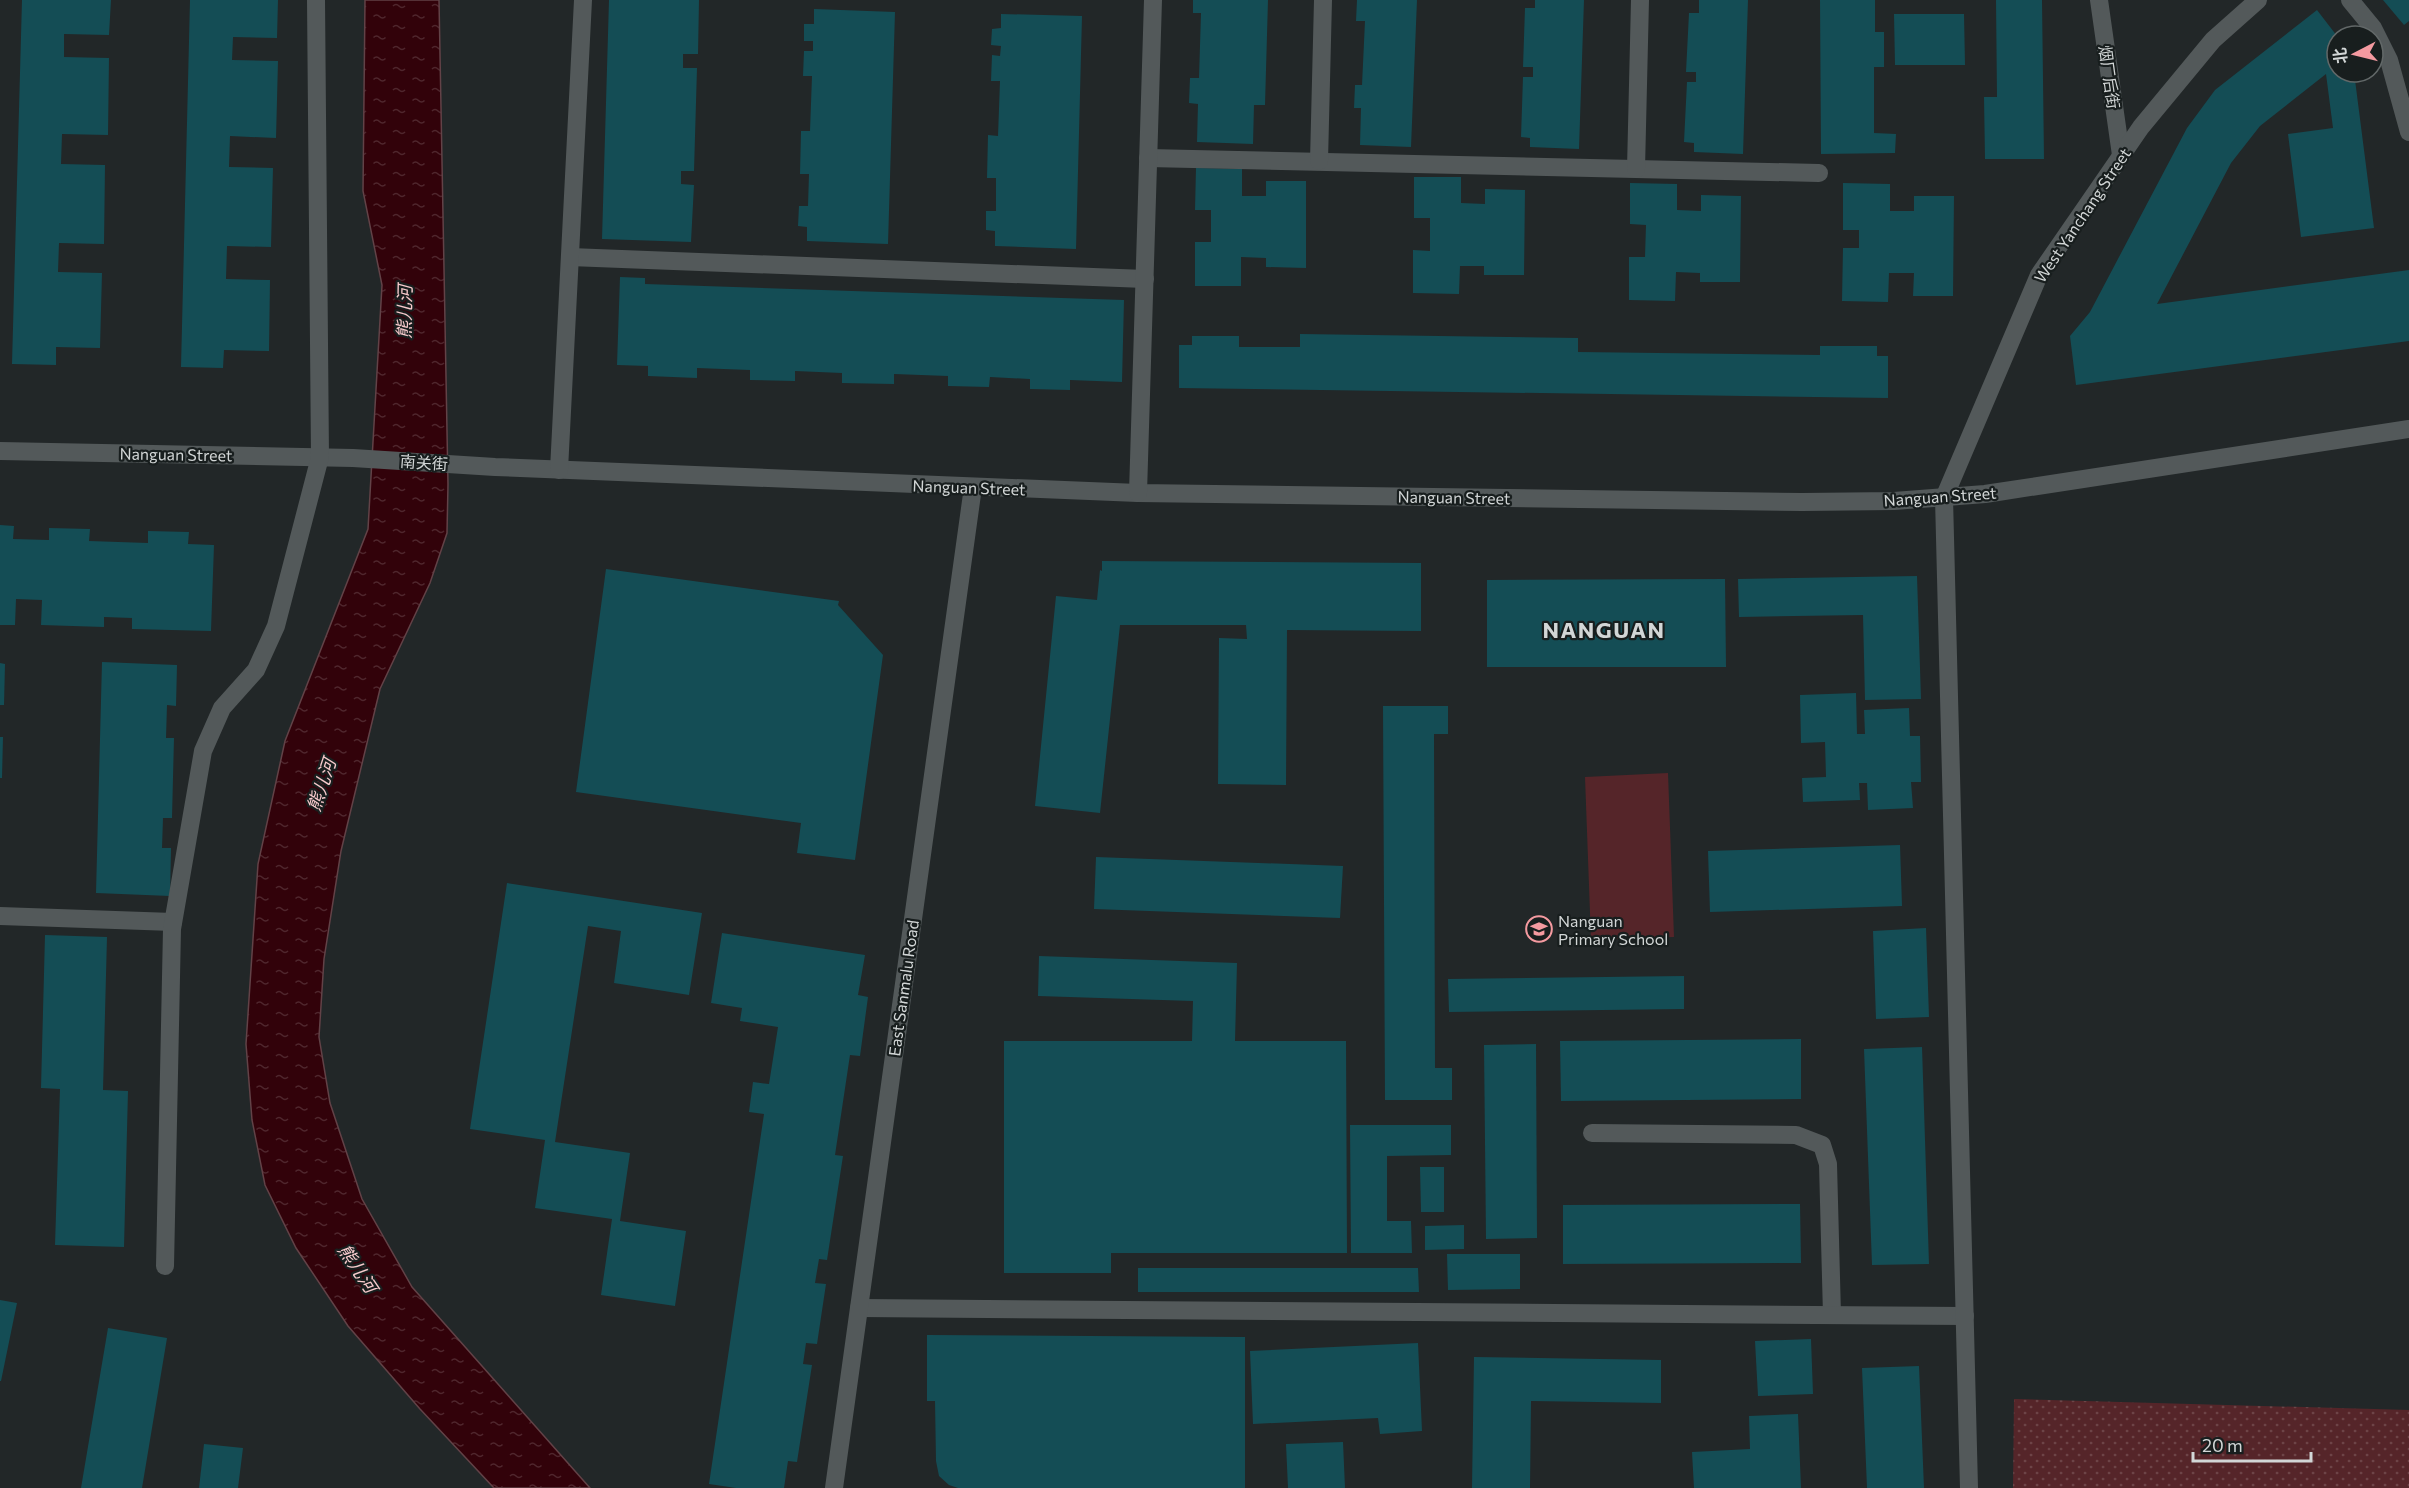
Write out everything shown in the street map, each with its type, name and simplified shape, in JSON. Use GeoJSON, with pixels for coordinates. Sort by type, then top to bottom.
{"type":"FeatureCollection","features":[{"type":"Feature","properties":{"kind":"street"},"geometry":{"type":"LineString","coordinates":[[165,1266],[173,922],[203,751],[222,708],[256,670],[276,626],[320,457],[316,0]]}},
{"type":"Feature","properties":{"kind":"street"},"geometry":{"type":"LineString","coordinates":[[560,470],[583,0]]}},
{"type":"Feature","properties":{"kind":"street"},"geometry":{"type":"LineString","coordinates":[[1138,493],[1153,0]]}},
{"type":"Feature","properties":{"kind":"street"},"geometry":{"type":"LineString","coordinates":[[1319,162],[1323,0]]}},
{"type":"Feature","properties":{"kind":"street"},"geometry":{"type":"LineString","coordinates":[[1636,169],[1640,0]]}},
{"type":"Feature","properties":{"kind":"street","name":"烟厂后街"},"geometry":{"type":"LineString","coordinates":[[2099,0],[2121,155]]}},
{"type":"Feature","properties":{"kind":"street","name":"West Yanchang Street"},"geometry":{"type":"LineString","coordinates":[[1944,498],[2039,275],[2141,127],[2212,40],[2258,0]]}},
{"type":"Feature","properties":{"kind":"street"},"geometry":{"type":"LineString","coordinates":[[2350,0],[2373,28],[2389,60],[2409,132]]}},
{"type":"Feature","properties":{"kind":"street"},"geometry":{"type":"LineString","coordinates":[[1148,158],[1819,173]]}},
{"type":"Feature","properties":{"kind":"street"},"geometry":{"type":"LineString","coordinates":[[570,257],[1145,279]]}},
{"type":"Feature","properties":{"kind":"street","name":"Nanguan Street"},"geometry":{"type":"LineString","coordinates":[[495,467],[1138,493],[1802,502],[1894,501],[1996,492],[2409,429]]}},
{"type":"Feature","properties":{"kind":"street","name":"Nanguan Street"},"geometry":{"type":"LineString","coordinates":[[0,451],[353,458]]}},
{"type":"Feature","properties":{"kind":"street","name":"南关街"},"geometry":{"type":"LineString","coordinates":[[353,458],[495,467]]}},
{"type":"Feature","properties":{"kind":"street","name":"East Sanmalu Road"},"geometry":{"type":"LineString","coordinates":[[834,1488],[973,487]]}},
{"type":"Feature","properties":{"kind":"street"},"geometry":{"type":"LineString","coordinates":[[1944,498],[1969,1488]]}},
{"type":"Feature","properties":{"kind":"street"},"geometry":{"type":"LineString","coordinates":[[0,916],[173,922]]}},
{"type":"Feature","properties":{"kind":"street"},"geometry":{"type":"LineString","coordinates":[[1592,1133],[1796,1135],[1822,1144],[1828,1164],[1832,1315]]}},
{"type":"Feature","properties":{"kind":"street"},"geometry":{"type":"LineString","coordinates":[[859,1308],[1965,1316]]}},
{"type":"Feature","properties":{"kind":"shaded area"},"geometry":{"type":"Polygon","coordinates":[[[1668,773],[1674,937],[1591,940],[1585,777],[1668,773]]]}},
{"type":"Feature","properties":{"kind":"shaded area"},"geometry":{"type":"Polygon","coordinates":[[[2014,1399],[2409,1410],[2409,1488],[2013,1488],[2014,1399]]]}},
{"type":"Feature","properties":{"kind":"water","name":"熊儿河"},"geometry":{"type":"Polygon","coordinates":[[[365,0],[439,0],[447,533],[430,583],[380,689],[341,851],[324,959],[319,1037],[330,1103],[362,1199],[412,1287],[590,1488],[494,1488],[420,1409],[348,1326],[296,1248],[265,1185],[252,1120],[246,1044],[258,864],[285,741],[368,529],[382,285],[363,191],[365,0]]]}},
{"type":"Feature","properties":{"kind":"building"},"geometry":{"type":"Polygon","coordinates":[[[22,0],[111,0],[109,35],[64,34],[64,57],[109,58],[108,135],[62,134],[61,164],[105,165],[104,244],[59,243],[58,272],[102,273],[100,348],[56,347],[56,365],[12,364],[22,0]]]}},
{"type":"Feature","properties":{"kind":"building"},"geometry":{"type":"Polygon","coordinates":[[[190,0],[278,0],[277,38],[233,37],[232,60],[278,61],[276,138],[230,136],[229,167],[273,168],[271,247],[227,246],[226,279],[270,280],[269,351],[224,350],[223,368],[181,367],[190,0]]]}},
{"type":"Feature","properties":{"kind":"building"},"geometry":{"type":"Polygon","coordinates":[[[609,0],[699,0],[698,54],[683,54],[683,68],[697,68],[694,171],[681,171],[681,184],[694,185],[691,242],[602,239],[609,0]]]}},
{"type":"Feature","properties":{"kind":"building"},"geometry":{"type":"Polygon","coordinates":[[[1193,0],[1268,0],[1265,105],[1254,105],[1253,144],[1197,142],[1198,104],[1189,103],[1190,78],[1199,78],[1201,13],[1193,13],[1193,0]]]}},
{"type":"Feature","properties":{"kind":"building"},"geometry":{"type":"Polygon","coordinates":[[[1357,0],[1417,0],[1411,147],[1360,145],[1361,108],[1354,108],[1355,85],[1362,85],[1365,21],[1356,21],[1357,0]]]}},
{"type":"Feature","properties":{"kind":"building"},"geometry":{"type":"Polygon","coordinates":[[[1535,0],[1584,0],[1579,149],[1530,147],[1530,138],[1521,137],[1523,77],[1533,77],[1533,67],[1523,67],[1525,8],[1535,8],[1535,0]]]}},
{"type":"Feature","properties":{"kind":"building"},"geometry":{"type":"Polygon","coordinates":[[[1699,0],[1748,0],[1743,154],[1694,152],[1694,143],[1684,142],[1687,82],[1696,82],[1696,72],[1686,72],[1689,13],[1699,13],[1699,0]]]}},
{"type":"Feature","properties":{"kind":"building"},"geometry":{"type":"Polygon","coordinates":[[[1820,0],[1875,0],[1875,32],[1884,32],[1884,67],[1874,67],[1874,133],[1896,134],[1895,153],[1821,154],[1820,0]]]}},
{"type":"Feature","properties":{"kind":"building"},"geometry":{"type":"Polygon","coordinates":[[[1996,0],[2042,0],[2044,159],[1985,159],[1984,97],[1997,97],[1996,0]]]}},
{"type":"Feature","properties":{"kind":"building"},"geometry":{"type":"Polygon","coordinates":[[[2383,0],[2409,0],[2409,21],[2404,25],[2383,0]]]}},
{"type":"Feature","properties":{"kind":"building"},"geometry":{"type":"Polygon","coordinates":[[[814,9],[895,12],[888,244],[807,241],[807,227],[798,226],[799,206],[808,206],[809,174],[800,174],[801,131],[810,131],[812,76],[803,76],[804,51],[813,51],[813,41],[804,41],[804,24],[814,24],[814,9]]]}},
{"type":"Feature","properties":{"kind":"building"},"geometry":{"type":"Polygon","coordinates":[[[2317,10],[2328,24],[2325,24],[2325,75],[2260,126],[2231,163],[2157,304],[2409,270],[2409,341],[2076,385],[2070,336],[2090,312],[2187,128],[2215,90],[2317,10]]]}},
{"type":"Feature","properties":{"kind":"building"},"geometry":{"type":"Polygon","coordinates":[[[1001,14],[1082,16],[1076,249],[995,246],[995,231],[986,230],[986,211],[996,211],[996,178],[987,178],[988,135],[998,136],[1000,81],[991,81],[992,55],[1000,56],[1001,46],[991,45],[992,29],[1001,28],[1001,14]]]}},
{"type":"Feature","properties":{"kind":"building"},"geometry":{"type":"Polygon","coordinates":[[[1894,14],[1964,14],[1965,65],[1895,65],[1894,14]]]}},
{"type":"Feature","properties":{"kind":"building"},"geometry":{"type":"Polygon","coordinates":[[[2327,84],[2356,84],[2374,228],[2301,237],[2288,134],[2333,128],[2327,84]]]}},
{"type":"Feature","properties":{"kind":"building"},"geometry":{"type":"Polygon","coordinates":[[[1196,168],[1242,169],[1242,196],[1266,196],[1266,181],[1306,181],[1306,268],[1266,267],[1266,258],[1241,257],[1241,286],[1195,286],[1195,242],[1211,242],[1211,210],[1195,210],[1196,168]]]}},
{"type":"Feature","properties":{"kind":"building"},"geometry":{"type":"Polygon","coordinates":[[[1414,177],[1461,177],[1461,203],[1485,204],[1485,189],[1525,190],[1524,275],[1484,275],[1484,266],[1460,266],[1459,294],[1413,293],[1413,250],[1430,251],[1430,218],[1414,218],[1414,177]]]}},
{"type":"Feature","properties":{"kind":"building"},"geometry":{"type":"Polygon","coordinates":[[[1630,183],[1677,184],[1677,210],[1701,211],[1701,195],[1741,196],[1740,282],[1700,282],[1700,273],[1676,272],[1675,301],[1629,300],[1629,257],[1645,257],[1646,225],[1630,224],[1630,183]]]}},
{"type":"Feature","properties":{"kind":"building"},"geometry":{"type":"Polygon","coordinates":[[[1843,183],[1890,184],[1890,211],[1914,211],[1914,196],[1954,196],[1953,296],[1913,296],[1914,273],[1889,273],[1888,302],[1842,301],[1843,248],[1859,248],[1859,230],[1843,230],[1843,183]]]}},
{"type":"Feature","properties":{"kind":"building"},"geometry":{"type":"Polygon","coordinates":[[[620,277],[645,278],[645,284],[1124,300],[1122,382],[1070,380],[1070,390],[1030,389],[1030,379],[990,377],[989,387],[948,386],[948,376],[894,374],[894,384],[842,383],[842,373],[795,371],[795,381],[750,380],[750,370],[697,368],[697,378],[648,376],[648,366],[617,365],[620,277]]]}},
{"type":"Feature","properties":{"kind":"building"},"geometry":{"type":"Polygon","coordinates":[[[1300,334],[1578,338],[1578,352],[1820,355],[1820,346],[1877,346],[1877,356],[1888,356],[1888,398],[1179,388],[1179,345],[1192,345],[1192,336],[1239,336],[1239,347],[1300,347],[1300,334]]]}},
{"type":"Feature","properties":{"kind":"building"},"geometry":{"type":"Polygon","coordinates":[[[0,525],[14,526],[13,539],[49,540],[49,528],[90,529],[89,541],[148,543],[148,531],[189,532],[188,544],[214,545],[211,631],[132,629],[132,618],[104,617],[104,627],[41,625],[42,600],[16,599],[15,625],[0,625],[0,525]]]}},
{"type":"Feature","properties":{"kind":"building"},"geometry":{"type":"Polygon","coordinates":[[[1102,561],[1421,563],[1421,631],[1287,630],[1286,785],[1218,784],[1219,638],[1247,639],[1246,625],[1120,625],[1100,813],[1035,806],[1056,596],[1097,600],[1102,561]]]}},
{"type":"Feature","properties":{"kind":"building"},"geometry":{"type":"Polygon","coordinates":[[[606,569],[839,601],[838,605],[883,655],[855,860],[797,853],[801,823],[576,792],[606,569]]]}},
{"type":"Feature","properties":{"kind":"building"},"geometry":{"type":"Polygon","coordinates":[[[1917,576],[1921,699],[1865,700],[1863,615],[1739,617],[1738,579],[1917,576]]]}},
{"type":"Feature","properties":{"kind":"building"},"geometry":{"type":"Polygon","coordinates":[[[1725,579],[1726,667],[1487,667],[1487,580],[1725,579]]]}},
{"type":"Feature","properties":{"kind":"building"},"geometry":{"type":"Polygon","coordinates":[[[102,662],[177,665],[176,706],[167,705],[166,738],[174,738],[172,818],[163,818],[162,848],[171,848],[170,896],[96,893],[102,662]]]}},
{"type":"Feature","properties":{"kind":"building"},"geometry":{"type":"Polygon","coordinates":[[[0,663],[5,664],[4,705],[0,705],[0,663]]]}},
{"type":"Feature","properties":{"kind":"building"},"geometry":{"type":"Polygon","coordinates":[[[1856,693],[1857,734],[1865,734],[1864,710],[1909,708],[1910,736],[1920,736],[1921,782],[1911,782],[1913,808],[1868,810],[1867,783],[1859,783],[1860,800],[1803,802],[1802,778],[1826,777],[1825,742],[1801,743],[1800,695],[1856,693]]]}},
{"type":"Feature","properties":{"kind":"building"},"geometry":{"type":"Polygon","coordinates":[[[1383,706],[1448,706],[1448,734],[1434,734],[1435,1068],[1452,1068],[1452,1100],[1385,1100],[1383,706]]]}},
{"type":"Feature","properties":{"kind":"building"},"geometry":{"type":"Polygon","coordinates":[[[0,737],[3,737],[2,778],[0,778],[0,737]]]}},
{"type":"Feature","properties":{"kind":"building"},"geometry":{"type":"Polygon","coordinates":[[[1900,845],[1902,906],[1710,912],[1708,851],[1900,845]]]}},
{"type":"Feature","properties":{"kind":"building"},"geometry":{"type":"Polygon","coordinates":[[[1096,857],[1343,866],[1340,918],[1094,909],[1096,857]]]}},
{"type":"Feature","properties":{"kind":"building"},"geometry":{"type":"Polygon","coordinates":[[[507,883],[702,913],[689,995],[614,983],[621,931],[588,926],[555,1142],[630,1153],[620,1221],[686,1231],[675,1306],[601,1295],[612,1219],[535,1208],[545,1140],[470,1129],[507,883]]]}},
{"type":"Feature","properties":{"kind":"building"},"geometry":{"type":"Polygon","coordinates":[[[1926,928],[1929,1017],[1876,1019],[1873,931],[1926,928]]]}},
{"type":"Feature","properties":{"kind":"building"},"geometry":{"type":"Polygon","coordinates":[[[722,933],[865,955],[858,995],[868,997],[860,1056],[850,1055],[835,1155],[843,1156],[827,1260],[819,1259],[815,1283],[826,1284],[817,1344],[806,1343],[803,1364],[812,1365],[797,1462],[788,1461],[784,1488],[736,1488],[709,1484],[764,1114],[749,1112],[753,1082],[769,1084],[778,1027],[740,1021],[742,1008],[711,1003],[722,933]]]}},
{"type":"Feature","properties":{"kind":"building"},"geometry":{"type":"Polygon","coordinates":[[[45,935],[107,937],[103,1090],[128,1091],[124,1247],[55,1245],[60,1089],[41,1088],[45,935]]]}},
{"type":"Feature","properties":{"kind":"building"},"geometry":{"type":"Polygon","coordinates":[[[1039,956],[1237,963],[1235,1041],[1346,1041],[1347,1253],[1111,1253],[1111,1273],[1004,1273],[1004,1041],[1192,1041],[1193,1001],[1038,996],[1039,956]]]}},
{"type":"Feature","properties":{"kind":"building"},"geometry":{"type":"Polygon","coordinates":[[[1684,976],[1684,1009],[1449,1012],[1448,979],[1684,976]]]}},
{"type":"Feature","properties":{"kind":"building"},"geometry":{"type":"Polygon","coordinates":[[[1801,1039],[1801,1099],[1561,1101],[1560,1041],[1801,1039]]]}},
{"type":"Feature","properties":{"kind":"building"},"geometry":{"type":"Polygon","coordinates":[[[1536,1044],[1537,1238],[1486,1239],[1484,1045],[1536,1044]]]}},
{"type":"Feature","properties":{"kind":"building"},"geometry":{"type":"Polygon","coordinates":[[[1922,1047],[1929,1264],[1872,1265],[1864,1049],[1922,1047]]]}},
{"type":"Feature","properties":{"kind":"building"},"geometry":{"type":"Polygon","coordinates":[[[1350,1125],[1451,1125],[1451,1155],[1387,1156],[1387,1221],[1411,1221],[1412,1253],[1351,1253],[1350,1125]]]}},
{"type":"Feature","properties":{"kind":"building"},"geometry":{"type":"Polygon","coordinates":[[[1420,1167],[1444,1167],[1444,1212],[1421,1212],[1420,1167]]]}},
{"type":"Feature","properties":{"kind":"building"},"geometry":{"type":"Polygon","coordinates":[[[1800,1204],[1801,1263],[1563,1264],[1563,1205],[1800,1204]]]}},
{"type":"Feature","properties":{"kind":"building"},"geometry":{"type":"Polygon","coordinates":[[[1464,1225],[1464,1249],[1425,1250],[1425,1226],[1464,1225]]]}},
{"type":"Feature","properties":{"kind":"building"},"geometry":{"type":"Polygon","coordinates":[[[1447,1254],[1520,1254],[1520,1289],[1448,1290],[1447,1254]]]}},
{"type":"Feature","properties":{"kind":"building"},"geometry":{"type":"Polygon","coordinates":[[[1138,1268],[1418,1268],[1419,1292],[1138,1292],[1138,1268]]]}},
{"type":"Feature","properties":{"kind":"building"},"geometry":{"type":"Polygon","coordinates":[[[0,1300],[17,1303],[1,1381],[0,1381],[0,1300]]]}},
{"type":"Feature","properties":{"kind":"building"},"geometry":{"type":"Polygon","coordinates":[[[108,1328],[167,1338],[142,1488],[81,1488],[108,1328]]]}},
{"type":"Feature","properties":{"kind":"building"},"geometry":{"type":"Polygon","coordinates":[[[927,1335],[1245,1337],[1245,1488],[958,1488],[949,1485],[939,1476],[936,1461],[935,1401],[927,1401],[927,1335]]]}},
{"type":"Feature","properties":{"kind":"building"},"geometry":{"type":"Polygon","coordinates":[[[1811,1339],[1813,1394],[1758,1396],[1755,1341],[1811,1339]]]}},
{"type":"Feature","properties":{"kind":"building"},"geometry":{"type":"Polygon","coordinates":[[[1418,1343],[1422,1431],[1380,1434],[1378,1418],[1253,1424],[1250,1351],[1418,1343]]]}},
{"type":"Feature","properties":{"kind":"building"},"geometry":{"type":"Polygon","coordinates":[[[1474,1357],[1661,1360],[1661,1403],[1531,1401],[1530,1488],[1472,1488],[1474,1357]]]}},
{"type":"Feature","properties":{"kind":"building"},"geometry":{"type":"Polygon","coordinates":[[[1919,1366],[1924,1488],[1867,1488],[1862,1368],[1919,1366]]]}},
{"type":"Feature","properties":{"kind":"building"},"geometry":{"type":"Polygon","coordinates":[[[1798,1414],[1801,1488],[1694,1488],[1692,1452],[1750,1449],[1749,1416],[1798,1414]]]}},
{"type":"Feature","properties":{"kind":"building"},"geometry":{"type":"Polygon","coordinates":[[[1343,1442],[1345,1488],[1288,1488],[1286,1444],[1343,1442]]]}},
{"type":"Feature","properties":{"kind":"building"},"geometry":{"type":"Polygon","coordinates":[[[204,1444],[243,1448],[238,1488],[199,1488],[204,1444]]]}},
{"type":"Feature","properties":{"kind":"place","name":"Nanguan Primary School"},"geometry":{"type":"Point","coordinates":[1539,929]}},
{"type":"Feature","properties":{"kind":"district","name":"NANGUAN"},"geometry":{"type":"Point","coordinates":[1604,629]}}]}
